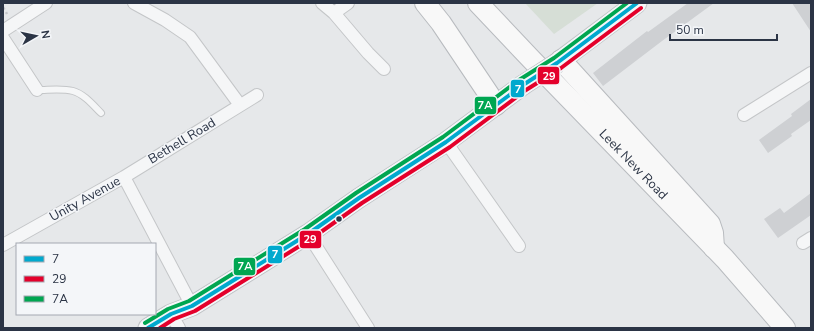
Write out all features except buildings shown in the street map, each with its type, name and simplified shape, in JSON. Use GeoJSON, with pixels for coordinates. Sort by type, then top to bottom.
{"type":"FeatureCollection","features":[{"type":"Feature","properties":{"kind":"highway"},"geometry":{"type":"LineString","coordinates":[[425,3],[441,23],[496,105]]}},
{"type":"Feature","properties":{"kind":"highway","name":"Leek New Road"},"geometry":{"type":"LineString","coordinates":[[478,3],[714,248],[785,328]]}},
{"type":"Feature","properties":{"kind":"highway"},"geometry":{"type":"LineString","coordinates":[[559,61],[710,224],[713,233],[714,248]]}},
{"type":"Feature","properties":{"kind":"main road"},"geometry":{"type":"LineString","coordinates":[[148,328],[175,321],[192,306],[308,234],[359,198],[446,142],[637,3]]}},
{"type":"Feature","properties":{"kind":"street"},"geometry":{"type":"LineString","coordinates":[[3,31],[46,3]]}},
{"type":"Feature","properties":{"kind":"street"},"geometry":{"type":"LineString","coordinates":[[134,3],[165,20],[190,37],[240,105]]}},
{"type":"Feature","properties":{"kind":"street"},"geometry":{"type":"LineString","coordinates":[[322,3],[334,13],[368,53],[384,69]]}},
{"type":"Feature","properties":{"kind":"street"},"geometry":{"type":"LineString","coordinates":[[334,13],[348,3]]}},
{"type":"Feature","properties":{"kind":"street"},"geometry":{"type":"LineString","coordinates":[[3,38],[38,90]]}},
{"type":"Feature","properties":{"kind":"street"},"geometry":{"type":"LineString","coordinates":[[744,115],[811,73]]}},
{"type":"Feature","properties":{"kind":"street","name":"Bethell Road"},"geometry":{"type":"LineString","coordinates":[[124,177],[257,95]]}},
{"type":"Feature","properties":{"kind":"street"},"geometry":{"type":"LineString","coordinates":[[446,142],[518,246]]}},
{"type":"Feature","properties":{"kind":"street","name":"Unity Avenue"},"geometry":{"type":"LineString","coordinates":[[3,244],[124,177],[192,306]]}},
{"type":"Feature","properties":{"kind":"street"},"geometry":{"type":"LineString","coordinates":[[308,234],[368,328]]}},
{"type":"Feature","properties":{"kind":"lane"},"geometry":{"type":"LineString","coordinates":[[38,90],[73,91],[81,94],[101,113]]}},
{"type":"Feature","properties":{"kind":"shaded area"},"geometry":{"type":"Polygon","coordinates":[[[525,3],[598,3],[554,34],[525,3]]]}},
{"type":"Feature","properties":{"kind":"transit line","name":"7A"},"geometry":{"type":"LineString","coordinates":[[145,323],[168,309],[189,301],[305,229],[356,193],[443,137],[519,80],[554,58],[627,3]]}},
{"type":"Feature","properties":{"kind":"transit line","name":"7"},"geometry":{"type":"LineString","coordinates":[[148,328],[171,314],[192,306],[308,234],[359,198],[446,142],[523,85],[557,63],[637,3]]}},
{"type":"Feature","properties":{"kind":"transit line","name":"29"},"geometry":{"type":"LineString","coordinates":[[160,328],[174,319],[195,311],[311,239],[362,203],[450,147],[526,90],[561,68],[641,8]]}}]}
